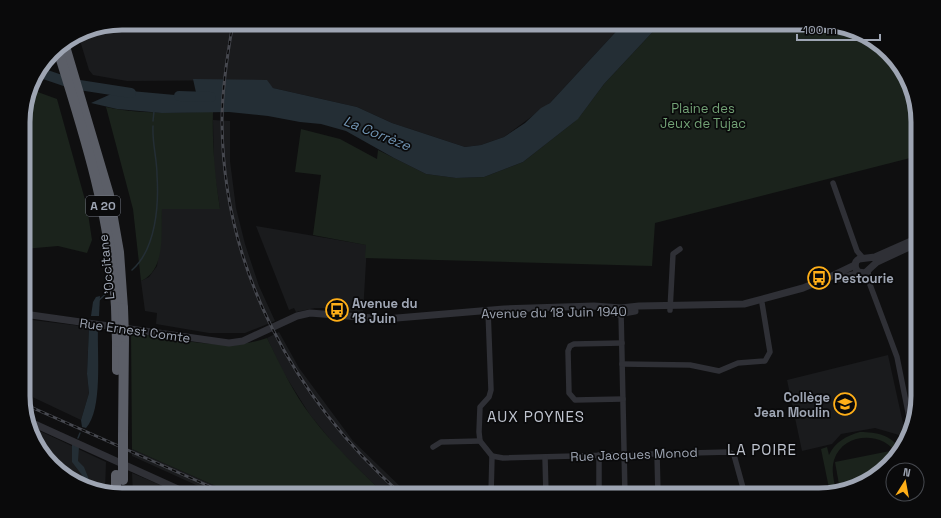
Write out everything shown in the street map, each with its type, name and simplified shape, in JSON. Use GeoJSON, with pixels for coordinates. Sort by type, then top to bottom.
{"type":"FeatureCollection","features":[{"type":"Feature","properties":{"kind":"highway","name":"L'Occitane"},"geometry":{"type":"LineString","coordinates":[[62,55],[112,209],[119,252],[120,478],[122,488]]}},
{"type":"Feature","properties":{"kind":"highway","name":"L'Occitane"},"geometry":{"type":"LineString","coordinates":[[118,488],[120,478]]}},
{"type":"Feature","properties":{"kind":"street"},"geometry":{"type":"LineString","coordinates":[[833,183],[860,260],[856,270],[865,271]]}},
{"type":"Feature","properties":{"kind":"street","name":"Avenue du 18 Juin 1940"},"geometry":{"type":"LineString","coordinates":[[488,312],[621,311],[749,302],[803,288],[832,276],[860,260],[875,257],[911,241]]}},
{"type":"Feature","properties":{"kind":"street","name":"Avenue du 18 Juin 1940"},"geometry":{"type":"LineString","coordinates":[[670,308],[748,305],[788,298],[848,275],[865,271],[877,262],[911,245]]}},
{"type":"Feature","properties":{"kind":"street"},"geometry":{"type":"LineString","coordinates":[[670,308],[673,254],[680,249]]}},
{"type":"Feature","properties":{"kind":"street"},"geometry":{"type":"LineString","coordinates":[[860,260],[869,261],[865,271],[896,357],[908,418]]}},
{"type":"Feature","properties":{"kind":"street"},"geometry":{"type":"LineString","coordinates":[[622,364],[690,365],[719,371],[738,363],[756,363],[765,361],[770,352],[762,303]]}},
{"type":"Feature","properties":{"kind":"street","name":"Avenue du 18 Juin 1940"},"geometry":{"type":"LineString","coordinates":[[279,325],[302,315],[319,313],[386,319],[569,307],[621,311]]}},
{"type":"Feature","properties":{"kind":"street","name":"Rue Ernest Comte"},"geometry":{"type":"LineString","coordinates":[[30,311],[214,337],[246,340]]}},
{"type":"Feature","properties":{"kind":"street"},"geometry":{"type":"LineString","coordinates":[[621,311],[625,488]]}},
{"type":"Feature","properties":{"kind":"street"},"geometry":{"type":"LineString","coordinates":[[488,312],[491,390],[489,397],[482,404],[479,411],[480,441],[492,456],[491,488]]}},
{"type":"Feature","properties":{"kind":"street","name":"Rue Ernest Comte"},"geometry":{"type":"LineString","coordinates":[[30,315],[223,342],[243,341],[279,325]]}},
{"type":"Feature","properties":{"kind":"street"},"geometry":{"type":"LineString","coordinates":[[622,343],[574,344],[570,346],[568,352],[569,394],[572,398],[575,400],[623,399]]}},
{"type":"Feature","properties":{"kind":"street"},"geometry":{"type":"LineString","coordinates":[[34,424],[176,488]]}},
{"type":"Feature","properties":{"kind":"street"},"geometry":{"type":"LineString","coordinates":[[433,447],[441,442],[480,441]]}},
{"type":"Feature","properties":{"kind":"street","name":"Rue Jacques Monod"},"geometry":{"type":"LineString","coordinates":[[492,456],[503,458],[729,452],[734,455],[743,488]]}},
{"type":"Feature","properties":{"kind":"street"},"geometry":{"type":"LineString","coordinates":[[657,454],[658,488]]}},
{"type":"Feature","properties":{"kind":"street"},"geometry":{"type":"LineString","coordinates":[[599,455],[600,488]]}},
{"type":"Feature","properties":{"kind":"street"},"geometry":{"type":"LineString","coordinates":[[545,457],[546,488]]}},
{"type":"Feature","properties":{"kind":"shaded area"},"geometry":{"type":"Polygon","coordinates":[[[122,30],[618,30],[550,103],[504,137],[481,145],[465,147],[392,123],[357,107],[273,88],[265,80],[127,81],[93,75],[89,70],[80,40],[98,33],[122,30]]]}},
{"type":"Feature","properties":{"kind":"shaded area"},"geometry":{"type":"Polygon","coordinates":[[[213,120],[230,121],[230,161],[236,208],[245,244],[259,286],[275,321],[245,333],[209,333],[156,324],[157,313],[145,311],[141,281],[149,277],[157,266],[161,238],[162,209],[220,209],[214,170],[213,120]]]}},
{"type":"Feature","properties":{"kind":"shaded area"},"geometry":{"type":"Polygon","coordinates":[[[256,226],[367,245],[363,313],[326,308],[315,308],[296,312],[294,308],[289,310],[256,226]]]}},
{"type":"Feature","properties":{"kind":"shaded area"},"geometry":{"type":"Polygon","coordinates":[[[30,320],[89,327],[87,374],[89,393],[81,420],[30,396],[30,320]]]}},
{"type":"Feature","properties":{"kind":"shaded area"},"geometry":{"type":"Polygon","coordinates":[[[279,332],[299,368],[353,441],[402,488],[378,488],[338,449],[310,415],[283,372],[267,338],[279,332]]]}},
{"type":"Feature","properties":{"kind":"shaded area","name":"Collège Jean Moulin"},"geometry":{"type":"Polygon","coordinates":[[[888,355],[904,430],[902,436],[875,428],[841,434],[832,444],[802,451],[787,380],[888,355]]]}},
{"type":"Feature","properties":{"kind":"shaded area"},"geometry":{"type":"Polygon","coordinates":[[[40,431],[106,462],[105,486],[81,479],[71,473],[53,457],[40,437],[40,431]]]}},
{"type":"Feature","properties":{"kind":"shaded area"},"geometry":{"type":"Polygon","coordinates":[[[132,449],[220,488],[203,488],[132,456],[132,449]]]}},
{"type":"Feature","properties":{"kind":"shaded area"},"geometry":{"type":"Polygon","coordinates":[[[132,473],[167,488],[133,488],[132,473]]]}},
{"type":"Feature","properties":{"kind":"green space","name":"Plaine des Jeux de Tujac"},"geometry":{"type":"Polygon","coordinates":[[[654,30],[825,30],[837,32],[860,39],[870,45],[888,61],[899,76],[908,98],[910,110],[911,158],[655,223],[652,266],[365,258],[366,245],[313,235],[321,175],[295,172],[301,129],[340,139],[377,159],[378,150],[426,174],[456,178],[484,177],[523,162],[574,122],[604,84],[654,30]]]}},
{"type":"Feature","properties":{"kind":"green space"},"geometry":{"type":"Polygon","coordinates":[[[35,91],[57,99],[87,207],[92,240],[87,253],[58,246],[30,248],[30,116],[35,91]]]}},
{"type":"Feature","properties":{"kind":"green space"},"geometry":{"type":"Polygon","coordinates":[[[106,107],[119,110],[146,112],[213,112],[214,160],[220,209],[162,209],[162,239],[158,260],[155,268],[149,276],[141,281],[133,209],[106,107]]]}},
{"type":"Feature","properties":{"kind":"green space"},"geometry":{"type":"Polygon","coordinates":[[[131,332],[199,343],[217,344],[235,344],[267,338],[304,407],[337,447],[378,488],[220,488],[132,449],[131,332]]]}},
{"type":"Feature","properties":{"kind":"green space"},"geometry":{"type":"Polygon","coordinates":[[[860,432],[883,435],[897,445],[894,450],[883,441],[873,438],[854,440],[846,444],[839,451],[834,460],[833,472],[835,486],[829,487],[821,449],[827,447],[829,455],[834,446],[850,435],[860,432]]]}},
{"type":"Feature","properties":{"kind":"green space"},"geometry":{"type":"Polygon","coordinates":[[[890,451],[891,454],[888,457],[870,473],[860,479],[839,485],[835,462],[890,451]]]}},
{"type":"Feature","properties":{"kind":"water"},"geometry":{"type":"Polygon","coordinates":[[[618,30],[654,30],[604,84],[578,119],[523,162],[484,177],[456,178],[426,174],[346,131],[321,124],[229,112],[162,113],[117,109],[91,103],[120,90],[197,97],[193,79],[267,80],[273,88],[357,107],[392,123],[465,147],[481,145],[504,137],[525,123],[541,108],[550,103],[618,30]]]}},
{"type":"Feature","properties":{"kind":"water"},"geometry":{"type":"Polygon","coordinates":[[[100,296],[99,316],[91,316],[93,302],[96,297],[100,296]]]}},
{"type":"Feature","properties":{"kind":"water"},"geometry":{"type":"Polygon","coordinates":[[[89,327],[98,328],[98,381],[95,408],[91,420],[86,428],[82,427],[81,420],[89,393],[87,374],[89,327]]]}},
{"type":"Feature","properties":{"kind":"water"},"geometry":{"type":"Polygon","coordinates":[[[72,444],[79,447],[78,461],[84,467],[90,482],[84,480],[72,462],[72,444]]]}},
{"type":"Feature","properties":{"kind":"waterway","name":"La Corrèze"},"geometry":{"type":"LineString","coordinates":[[43,74],[73,84],[131,93]]}},
{"type":"Feature","properties":{"kind":"waterway","name":"La Corrèze"},"geometry":{"type":"LineString","coordinates":[[179,96],[211,97]]}},
{"type":"Feature","properties":{"kind":"waterway"},"geometry":{"type":"LineString","coordinates":[[153,121],[154,111]]}},
{"type":"Feature","properties":{"kind":"waterway"},"geometry":{"type":"LineString","coordinates":[[132,270],[146,251],[151,239],[156,213],[157,169],[153,126]]}},
{"type":"Feature","properties":{"kind":"waterway"},"geometry":{"type":"LineString","coordinates":[[99,300],[107,293]]}},
{"type":"Feature","properties":{"kind":"waterway"},"geometry":{"type":"LineString","coordinates":[[78,438],[80,433]]}},
{"type":"Feature","properties":{"kind":"railway"},"geometry":{"type":"LineString","coordinates":[[232,30],[225,72],[222,109],[226,177],[235,229],[251,279],[272,328],[298,373],[328,417],[363,457],[395,488]]}},
{"type":"Feature","properties":{"kind":"railway"},"geometry":{"type":"LineString","coordinates":[[31,407],[213,488]]}},
{"type":"Feature","properties":{"kind":"place","name":"Pestourie"},"geometry":{"type":"Point","coordinates":[819,278]}},
{"type":"Feature","properties":{"kind":"place","name":"Avenue du 18 Juin"},"geometry":{"type":"Point","coordinates":[337,310]}},
{"type":"Feature","properties":{"kind":"place","name":"Collège Jean Moulin"},"geometry":{"type":"Point","coordinates":[845,404]}},
{"type":"Feature","properties":{"kind":"district","name":"AUX POYNES"},"geometry":{"type":"Point","coordinates":[536,417]}},
{"type":"Feature","properties":{"kind":"district","name":"LA POIRE"},"geometry":{"type":"Point","coordinates":[762,450]}}]}
